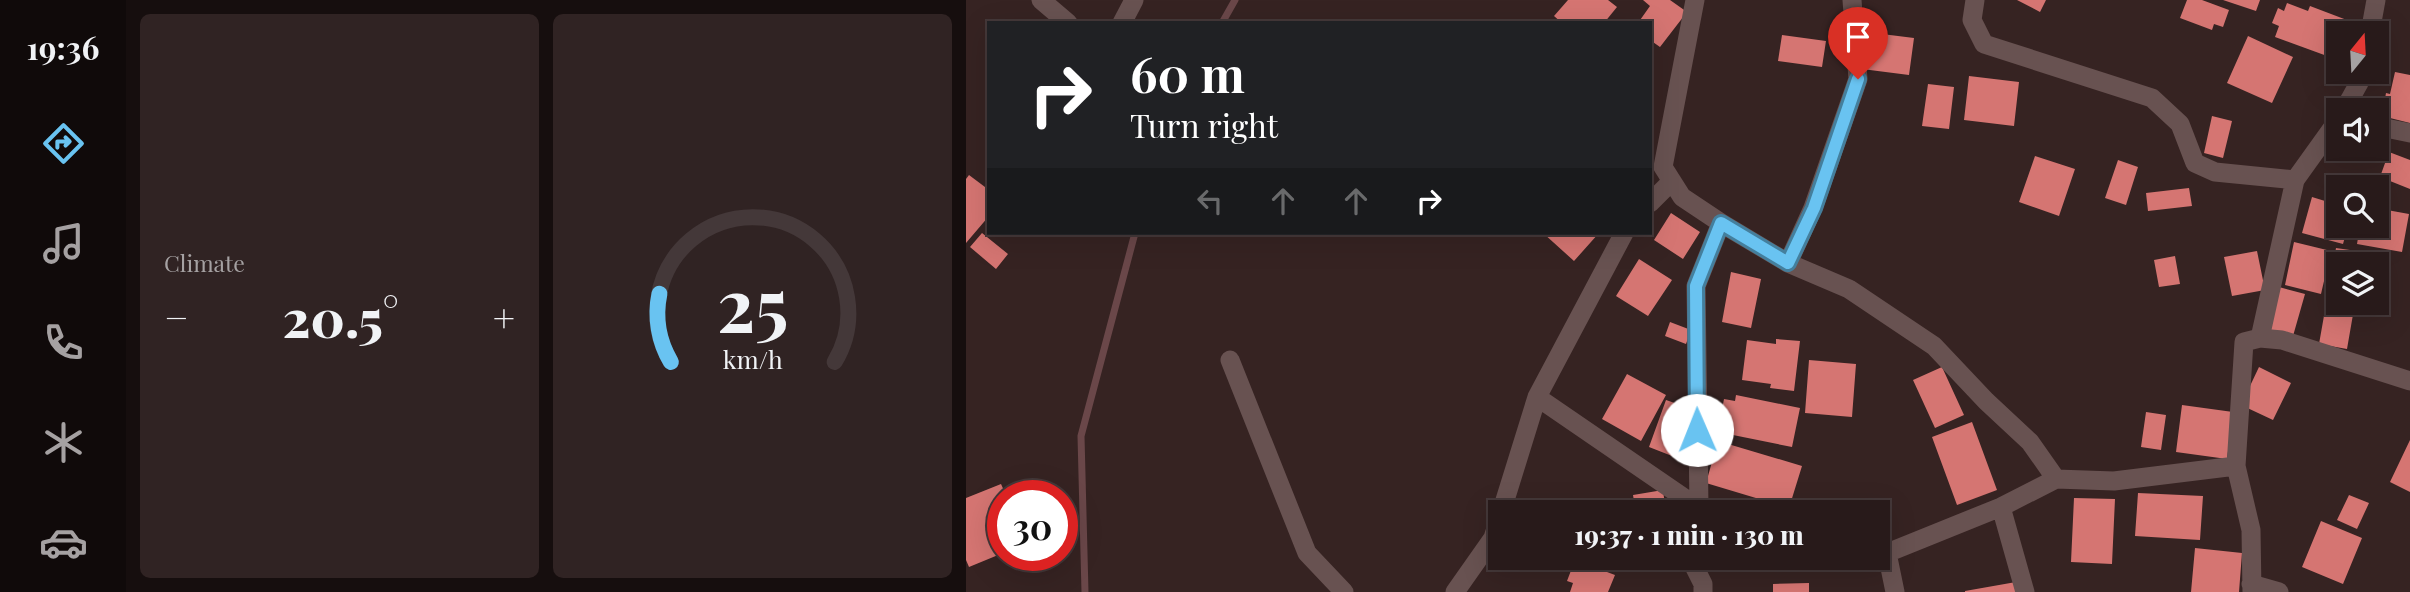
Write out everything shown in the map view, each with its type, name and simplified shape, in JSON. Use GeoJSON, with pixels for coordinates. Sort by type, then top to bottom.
{"type":"FeatureCollection","features":[{"type":"Feature","properties":{"kind":"street"},"geometry":{"type":"LineString","coordinates":[[1041,0],[1066,21]]}},
{"type":"Feature","properties":{"kind":"street"},"geometry":{"type":"LineString","coordinates":[[1123,21],[1134,0]]}},
{"type":"Feature","properties":{"kind":"street"},"geometry":{"type":"LineString","coordinates":[[1695,0],[1663,167],[1682,197],[1788,263],[1849,289],[1934,346],[1986,401],[2030,442],[2056,479]]}},
{"type":"Feature","properties":{"kind":"street"},"geometry":{"type":"LineString","coordinates":[[1788,263],[1814,208],[1858,79],[1852,0]]}},
{"type":"Feature","properties":{"kind":"street"},"geometry":{"type":"LineString","coordinates":[[1975,0],[1972,20],[1984,44],[2152,98],[2180,124],[2196,163],[2215,172],[2295,180]]}},
{"type":"Feature","properties":{"kind":"street"},"geometry":{"type":"LineString","coordinates":[[2372,21],[2376,0]]}},
{"type":"Feature","properties":{"kind":"street"},"geometry":{"type":"LineString","coordinates":[[2389,129],[2410,133]]}},
{"type":"Feature","properties":{"kind":"street"},"geometry":{"type":"LineString","coordinates":[[2260,338],[2295,180],[2326,137]]}},
{"type":"Feature","properties":{"kind":"street"},"geometry":{"type":"LineString","coordinates":[[1652,201],[1672,181]]}},
{"type":"Feature","properties":{"kind":"street"},"geometry":{"type":"LineString","coordinates":[[1704,500],[1696,286],[1721,223]]}},
{"type":"Feature","properties":{"kind":"street"},"geometry":{"type":"LineString","coordinates":[[1504,500],[1537,397],[1623,235]]}},
{"type":"Feature","properties":{"kind":"street"},"geometry":{"type":"LineString","coordinates":[[2278,592],[2251,588],[2252,530],[2236,466],[2244,342],[2260,338],[2282,340],[2410,381]]}},
{"type":"Feature","properties":{"kind":"street"},"geometry":{"type":"LineString","coordinates":[[1230,360],[1307,553],[1344,592]]}},
{"type":"Feature","properties":{"kind":"street"},"geometry":{"type":"LineString","coordinates":[[1537,397],[1688,500]]}},
{"type":"Feature","properties":{"kind":"street"},"geometry":{"type":"LineString","coordinates":[[1890,549],[2001,507],[2056,479],[2114,481],[2236,466]]}},
{"type":"Feature","properties":{"kind":"street"},"geometry":{"type":"LineString","coordinates":[[2001,507],[2025,592]]}},
{"type":"Feature","properties":{"kind":"street"},"geometry":{"type":"LineString","coordinates":[[1455,592],[1488,545]]}},
{"type":"Feature","properties":{"kind":"street"},"geometry":{"type":"LineString","coordinates":[[1696,570],[1703,584],[1703,592]]}},
{"type":"Feature","properties":{"kind":"street"},"geometry":{"type":"LineString","coordinates":[[1888,570],[1895,592]]}},
{"type":"Feature","properties":{"kind":"building"},"geometry":{"type":"Polygon","coordinates":[[[1568,0],[1608,0],[1617,7],[1606,21],[1560,21],[1554,16],[1568,0]]]}},
{"type":"Feature","properties":{"kind":"building"},"geometry":{"type":"Polygon","coordinates":[[[1643,0],[1670,0],[1687,12],[1660,47],[1652,41],[1652,21],[1639,21],[1650,6],[1643,0]]]}},
{"type":"Feature","properties":{"kind":"building"},"geometry":{"type":"Polygon","coordinates":[[[2017,0],[2046,0],[2040,12],[2017,0]]]}},
{"type":"Feature","properties":{"kind":"building"},"geometry":{"type":"Polygon","coordinates":[[[2187,0],[2202,0],[2229,10],[2223,27],[2214,24],[2212,30],[2180,18],[2187,0]]]}},
{"type":"Feature","properties":{"kind":"building"},"geometry":{"type":"Polygon","coordinates":[[[2223,0],[2260,0],[2256,11],[2223,0]]]}},
{"type":"Feature","properties":{"kind":"building"},"geometry":{"type":"Polygon","coordinates":[[[2287,3],[2308,11],[2310,6],[2349,21],[2326,21],[2326,56],[2275,37],[2279,26],[2272,23],[2278,8],[2284,11],[2287,3]]]}},
{"type":"Feature","properties":{"kind":"building"},"geometry":{"type":"Polygon","coordinates":[[[1866,32],[1914,38],[1909,75],[1862,69],[1866,32]]]}},
{"type":"Feature","properties":{"kind":"building"},"geometry":{"type":"Polygon","coordinates":[[[1782,35],[1826,41],[1822,67],[1778,61],[1782,35]]]}},
{"type":"Feature","properties":{"kind":"building"},"geometry":{"type":"Polygon","coordinates":[[[2248,36],[2293,57],[2272,103],[2227,83],[2248,36]]]}},
{"type":"Feature","properties":{"kind":"building"},"geometry":{"type":"Polygon","coordinates":[[[2395,72],[2410,75],[2410,123],[2389,118],[2389,98],[2385,98],[2386,93],[2390,94],[2395,72]]]}},
{"type":"Feature","properties":{"kind":"building"},"geometry":{"type":"Polygon","coordinates":[[[1969,76],[2019,82],[2014,126],[1964,120],[1969,76]]]}},
{"type":"Feature","properties":{"kind":"building"},"geometry":{"type":"Polygon","coordinates":[[[1928,84],[1954,87],[1949,129],[1922,126],[1928,84]]]}},
{"type":"Feature","properties":{"kind":"building"},"geometry":{"type":"Polygon","coordinates":[[[2212,116],[2232,121],[2223,158],[2204,153],[2212,116]]]}},
{"type":"Feature","properties":{"kind":"building"},"geometry":{"type":"Polygon","coordinates":[[[2389,152],[2410,160],[2410,189],[2389,181],[2389,175],[2381,175],[2386,161],[2389,161],[2389,152]]]}},
{"type":"Feature","properties":{"kind":"building"},"geometry":{"type":"Polygon","coordinates":[[[2035,156],[2075,169],[2059,216],[2019,202],[2035,156]]]}},
{"type":"Feature","properties":{"kind":"building"},"geometry":{"type":"Polygon","coordinates":[[[2118,160],[2138,167],[2126,205],[2105,198],[2118,160]]]}},
{"type":"Feature","properties":{"kind":"building"},"geometry":{"type":"Polygon","coordinates":[[[969,175],[987,188],[987,218],[966,243],[966,179],[969,175]]]}},
{"type":"Feature","properties":{"kind":"building"},"geometry":{"type":"Polygon","coordinates":[[[2189,188],[2192,206],[2148,211],[2146,193],[2189,188]]]}},
{"type":"Feature","properties":{"kind":"building"},"geometry":{"type":"Polygon","coordinates":[[[2312,197],[2326,201],[2326,238],[2345,238],[2343,244],[2302,233],[2312,197]]]}},
{"type":"Feature","properties":{"kind":"building"},"geometry":{"type":"Polygon","coordinates":[[[2389,210],[2409,214],[2402,252],[2357,244],[2358,238],[2389,238],[2389,210]]]}},
{"type":"Feature","properties":{"kind":"building"},"geometry":{"type":"Polygon","coordinates":[[[1671,213],[1700,232],[1683,259],[1654,240],[1671,213]]]}},
{"type":"Feature","properties":{"kind":"building"},"geometry":{"type":"Polygon","coordinates":[[[982,233],[1008,254],[996,269],[970,247],[982,233]]]}},
{"type":"Feature","properties":{"kind":"building"},"geometry":{"type":"Polygon","coordinates":[[[1545,235],[1597,235],[1574,261],[1545,235]]]}},
{"type":"Feature","properties":{"kind":"building"},"geometry":{"type":"Polygon","coordinates":[[[2294,242],[2331,251],[2326,252],[2326,272],[2321,294],[2285,285],[2294,242]]]}},
{"type":"Feature","properties":{"kind":"building"},"geometry":{"type":"Polygon","coordinates":[[[2336,248],[2364,252],[2335,252],[2336,248]]]}},
{"type":"Feature","properties":{"kind":"building"},"geometry":{"type":"Polygon","coordinates":[[[2257,251],[2265,290],[2232,296],[2224,257],[2257,251]]]}},
{"type":"Feature","properties":{"kind":"building"},"geometry":{"type":"Polygon","coordinates":[[[2175,256],[2180,284],[2159,287],[2154,260],[2175,256]]]}},
{"type":"Feature","properties":{"kind":"building"},"geometry":{"type":"Polygon","coordinates":[[[1639,259],[1672,280],[1648,316],[1616,296],[1639,259]]]}},
{"type":"Feature","properties":{"kind":"building"},"geometry":{"type":"Polygon","coordinates":[[[1731,272],[1761,279],[1751,328],[1722,322],[1731,272]]]}},
{"type":"Feature","properties":{"kind":"building"},"geometry":{"type":"Polygon","coordinates":[[[2279,287],[2305,294],[2293,336],[2267,329],[2279,287]]]}},
{"type":"Feature","properties":{"kind":"building"},"geometry":{"type":"Polygon","coordinates":[[[2326,304],[2326,315],[2353,315],[2347,349],[2319,344],[2326,304]]]}},
{"type":"Feature","properties":{"kind":"building"},"geometry":{"type":"Polygon","coordinates":[[[1670,322],[1691,330],[1686,344],[1665,336],[1670,322]]]}},
{"type":"Feature","properties":{"kind":"building"},"geometry":{"type":"Polygon","coordinates":[[[1776,339],[1800,341],[1794,391],[1742,380],[1747,340],[1776,344],[1776,339]]]}},
{"type":"Feature","properties":{"kind":"building"},"geometry":{"type":"Polygon","coordinates":[[[1809,360],[1856,364],[1852,417],[1805,413],[1809,360]]]}},
{"type":"Feature","properties":{"kind":"building"},"geometry":{"type":"Polygon","coordinates":[[[1942,367],[1964,415],[1935,428],[1913,380],[1942,367]]]}},
{"type":"Feature","properties":{"kind":"building"},"geometry":{"type":"Polygon","coordinates":[[[2259,367],[2291,383],[2273,420],[2241,405],[2259,367]]]}},
{"type":"Feature","properties":{"kind":"building"},"geometry":{"type":"Polygon","coordinates":[[[1627,374],[1666,395],[1641,441],[1602,419],[1627,374]]]}},
{"type":"Feature","properties":{"kind":"building"},"geometry":{"type":"Polygon","coordinates":[[[1736,395],[1800,408],[1792,447],[1728,434],[1730,427],[1719,425],[1724,399],[1735,401],[1736,395]]]}},
{"type":"Feature","properties":{"kind":"building"},"geometry":{"type":"Polygon","coordinates":[[[1666,400],[1689,408],[1672,456],[1649,447],[1666,400]]]}},
{"type":"Feature","properties":{"kind":"building"},"geometry":{"type":"Polygon","coordinates":[[[2182,405],[2233,412],[2227,459],[2176,452],[2182,405]]]}},
{"type":"Feature","properties":{"kind":"building"},"geometry":{"type":"Polygon","coordinates":[[[2146,412],[2166,415],[2161,450],[2141,447],[2146,412]]]}},
{"type":"Feature","properties":{"kind":"building"},"geometry":{"type":"Polygon","coordinates":[[[1972,422],[1997,490],[1957,505],[1932,437],[1972,422]]]}},
{"type":"Feature","properties":{"kind":"building"},"geometry":{"type":"Polygon","coordinates":[[[2410,440],[2410,492],[2390,482],[2410,440]]]}},
{"type":"Feature","properties":{"kind":"building"},"geometry":{"type":"Polygon","coordinates":[[[1718,441],[1802,466],[1791,500],[1762,500],[1706,483],[1718,441]]]}},
{"type":"Feature","properties":{"kind":"building"},"geometry":{"type":"Polygon","coordinates":[[[987,490],[987,560],[969,567],[966,560],[966,498],[987,490]]]}},
{"type":"Feature","properties":{"kind":"building"},"geometry":{"type":"Polygon","coordinates":[[[1663,490],[1664,500],[1634,500],[1633,495],[1663,490]]]}},
{"type":"Feature","properties":{"kind":"building"},"geometry":{"type":"Polygon","coordinates":[[[2138,493],[2203,496],[2200,540],[2135,536],[2138,493]]]}},
{"type":"Feature","properties":{"kind":"building"},"geometry":{"type":"Polygon","coordinates":[[[2349,495],[2369,503],[2357,529],[2337,520],[2349,495]]]}},
{"type":"Feature","properties":{"kind":"building"},"geometry":{"type":"Polygon","coordinates":[[[2074,498],[2115,499],[2112,564],[2071,562],[2074,498]]]}},
{"type":"Feature","properties":{"kind":"building"},"geometry":{"type":"Polygon","coordinates":[[[2321,521],[2362,538],[2343,584],[2302,567],[2321,521]]]}},
{"type":"Feature","properties":{"kind":"building"},"geometry":{"type":"Polygon","coordinates":[[[2195,548],[2242,553],[2239,592],[2191,592],[2195,548]]]}},
{"type":"Feature","properties":{"kind":"building"},"geometry":{"type":"Polygon","coordinates":[[[1571,570],[1602,570],[1615,575],[1608,592],[1570,592],[1573,583],[1567,581],[1571,570]]]}},
{"type":"Feature","properties":{"kind":"building"},"geometry":{"type":"Polygon","coordinates":[[[2016,582],[2018,592],[1965,592],[1965,591],[2016,582]]]}},
{"type":"Feature","properties":{"kind":"building"},"geometry":{"type":"Polygon","coordinates":[[[1809,583],[1809,592],[1773,592],[1773,584],[1809,583]]]}},
{"type":"Feature","properties":{"kind":"waterway"},"geometry":{"type":"LineString","coordinates":[[1223,21],[1235,0]]}},
{"type":"Feature","properties":{"kind":"waterway"},"geometry":{"type":"LineString","coordinates":[[1085,592],[1081,436],[1134,235]]}},
{"type":"Feature","properties":{"kind":"route"},"geometry":{"type":"LineString","coordinates":[[1697,430],[1696,286],[1721,223],[1788,263],[1814,208],[1858,79]]}}]}
